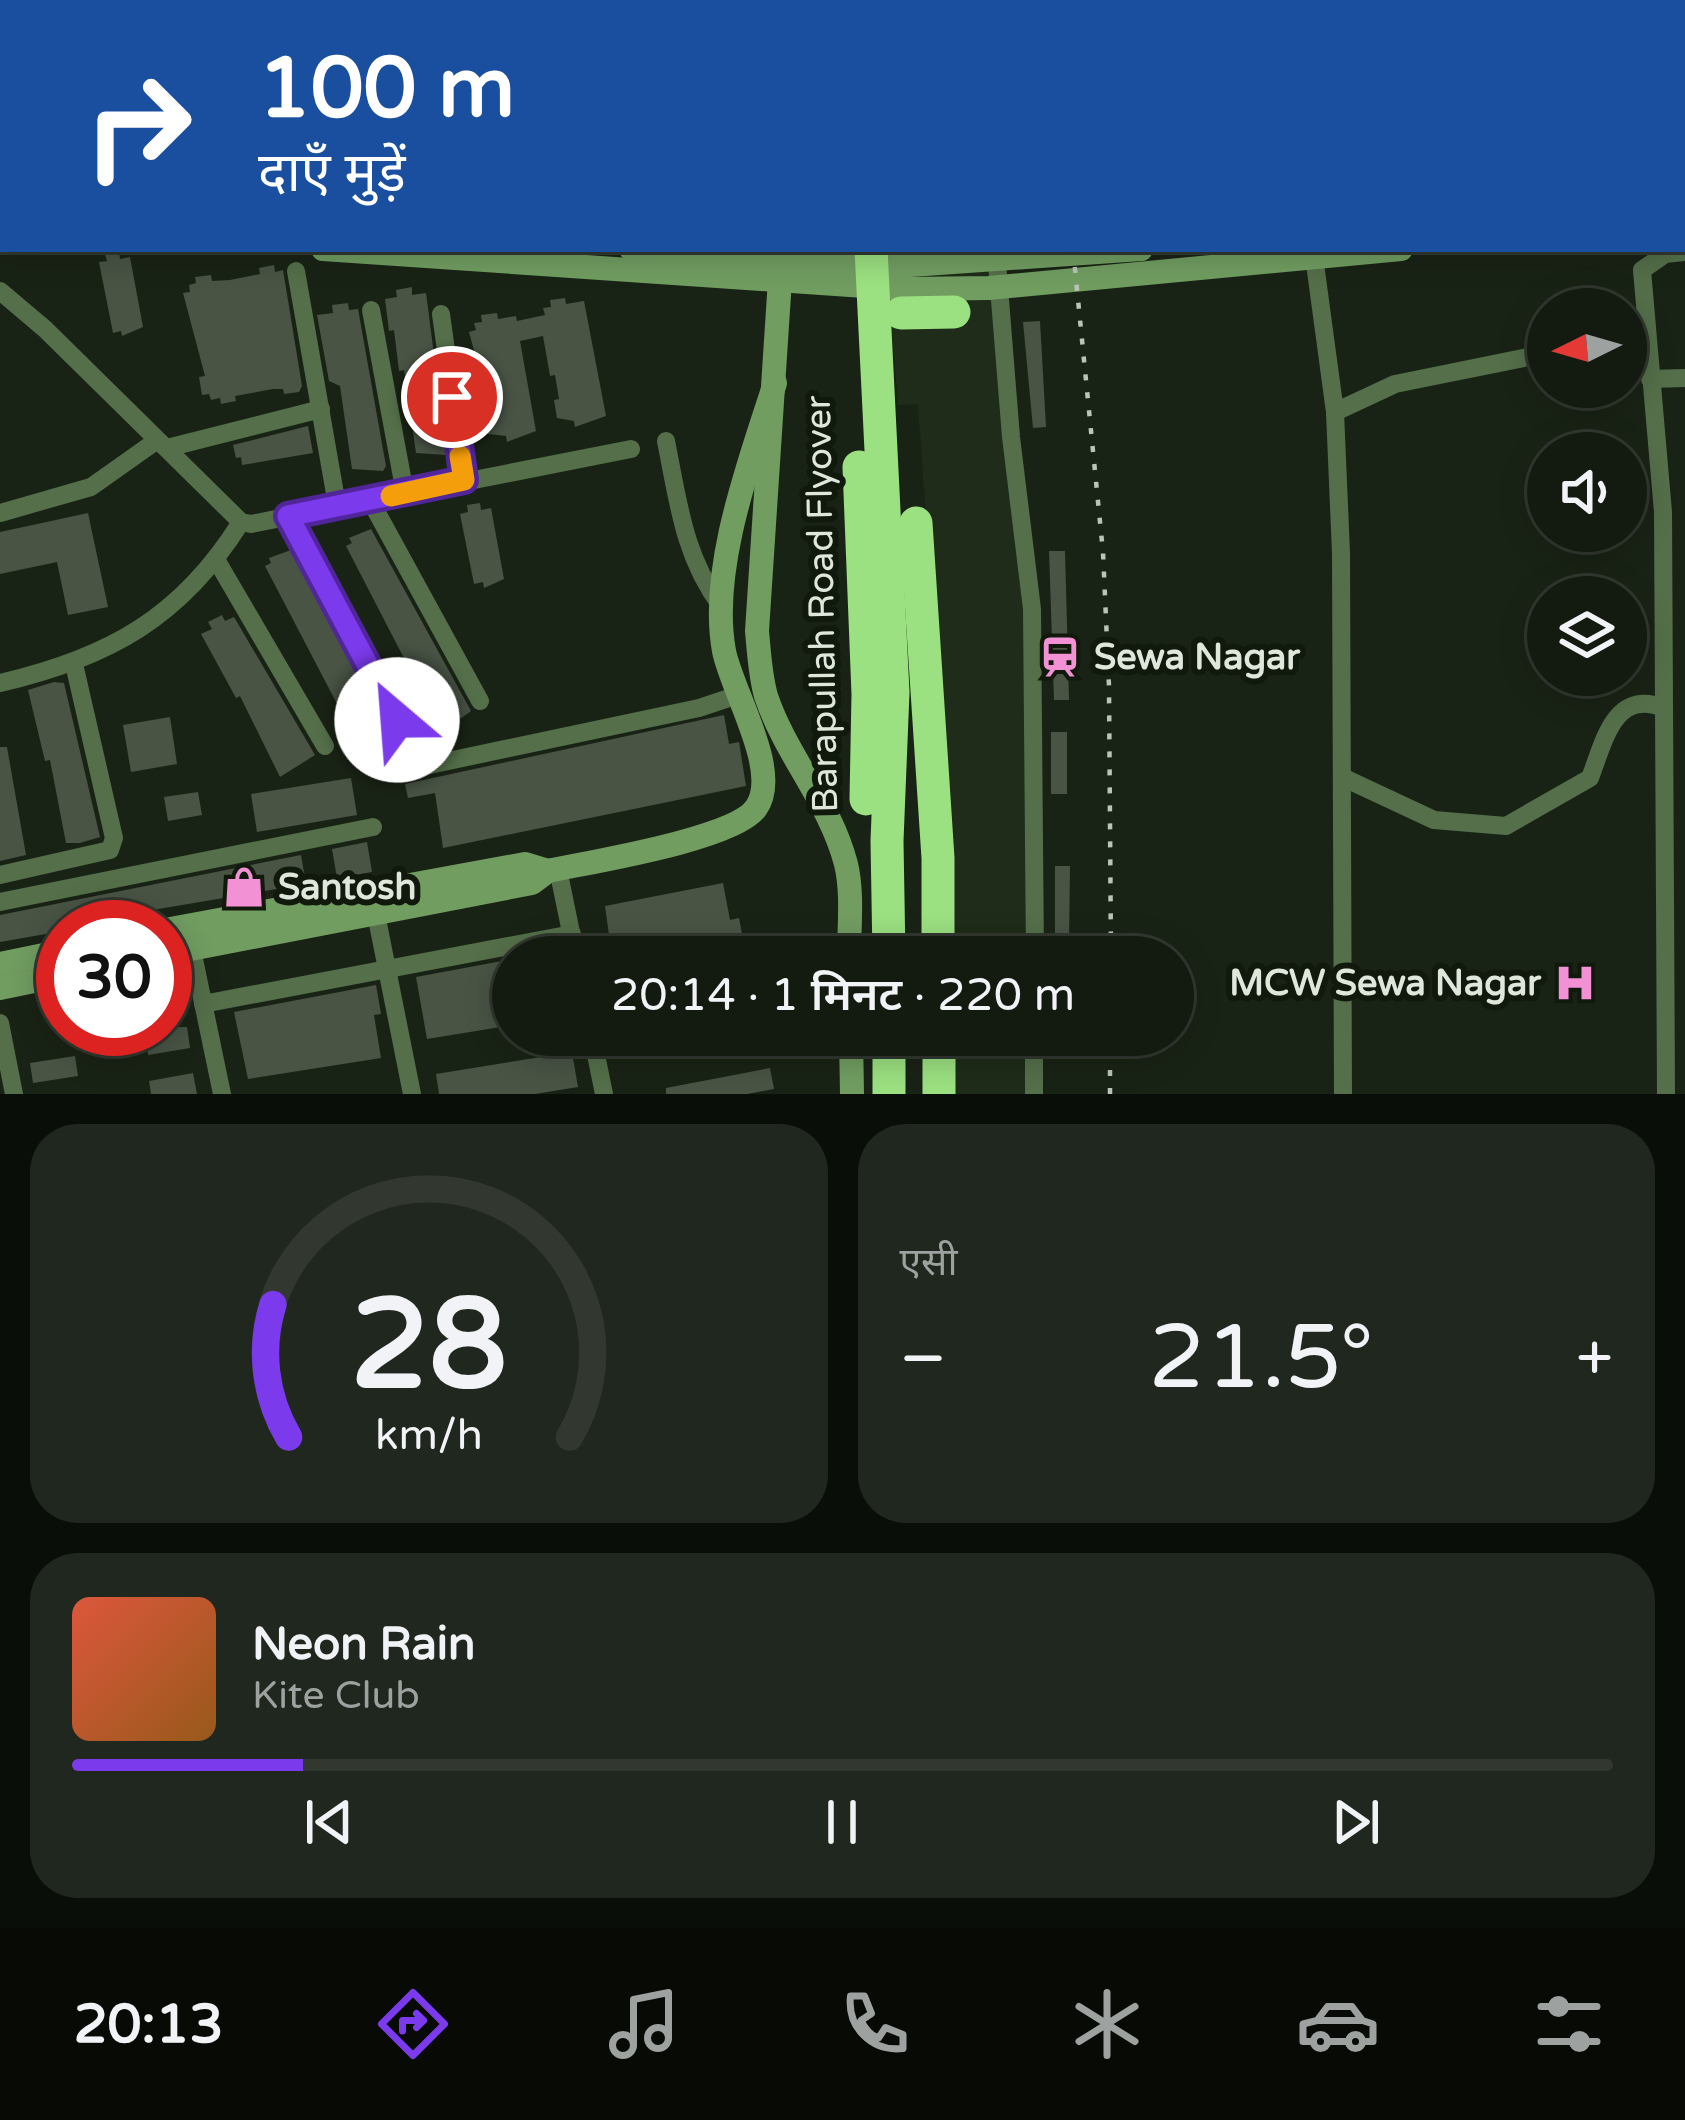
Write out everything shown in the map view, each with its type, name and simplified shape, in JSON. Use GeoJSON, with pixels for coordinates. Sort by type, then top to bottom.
{"type":"FeatureCollection","features":[{"type":"Feature","properties":{"kind":"highway","name":"Barapullah Road Flyover"},"geometry":{"type":"LineString","coordinates":[[848,252],[880,693],[889,936]]}},
{"type":"Feature","properties":{"kind":"highway"},"geometry":{"type":"LineString","coordinates":[[871,252],[902,559]]}},
{"type":"Feature","properties":{"kind":"highway"},"geometry":{"type":"LineString","coordinates":[[901,313],[954,311]]}},
{"type":"Feature","properties":{"kind":"highway"},"geometry":{"type":"LineString","coordinates":[[902,559],[916,523]]}},
{"type":"Feature","properties":{"kind":"highway","name":"Barapullah Road Flyover"},"geometry":{"type":"LineString","coordinates":[[870,936],[880,693],[906,626],[902,559]]}},
{"type":"Feature","properties":{"kind":"highway"},"geometry":{"type":"LineString","coordinates":[[906,626],[938,858],[938,936]]}},
{"type":"Feature","properties":{"kind":"highway"},"geometry":{"type":"LineString","coordinates":[[870,1056],[870,1094]]}},
{"type":"Feature","properties":{"kind":"highway"},"geometry":{"type":"LineString","coordinates":[[889,1056],[889,1094]]}},
{"type":"Feature","properties":{"kind":"highway"},"geometry":{"type":"LineString","coordinates":[[939,1056],[939,1094]]}},
{"type":"Feature","properties":{"kind":"street"},"geometry":{"type":"LineString","coordinates":[[370,252],[908,290],[1029,285],[1370,252]]}},
{"type":"Feature","properties":{"kind":"street"},"geometry":{"type":"LineString","coordinates":[[666,252],[896,266],[1098,252]]}},
{"type":"Feature","properties":{"kind":"street"},"geometry":{"type":"LineString","coordinates":[[782,252],[757,631],[765,692],[823,801],[847,866],[849,936]]}},
{"type":"Feature","properties":{"kind":"street"},"geometry":{"type":"LineString","coordinates":[[996,252],[1011,437],[1032,608],[1035,936]]}},
{"type":"Feature","properties":{"kind":"street"},"geometry":{"type":"LineString","coordinates":[[1312,252],[1334,412],[1342,572],[1342,1094]]}},
{"type":"Feature","properties":{"kind":"street"},"geometry":{"type":"LineString","coordinates":[[1640,288],[1642,270],[1665,254],[1685,252]]}},
{"type":"Feature","properties":{"kind":"street"},"geometry":{"type":"LineString","coordinates":[[296,272],[337,505]]}},
{"type":"Feature","properties":{"kind":"street"},"geometry":{"type":"LineString","coordinates":[[0,291],[241,522]]}},
{"type":"Feature","properties":{"kind":"street"},"geometry":{"type":"LineString","coordinates":[[371,310],[405,493]]}},
{"type":"Feature","properties":{"kind":"street"},"geometry":{"type":"LineString","coordinates":[[441,314],[464,480]]}},
{"type":"Feature","properties":{"kind":"street"},"geometry":{"type":"LineString","coordinates":[[1334,412],[1396,384],[1527,356]]}},
{"type":"Feature","properties":{"kind":"street"},"geometry":{"type":"LineString","coordinates":[[1647,369],[1663,512],[1664,708],[1676,1052],[1666,1094]]}},
{"type":"Feature","properties":{"kind":"street"},"geometry":{"type":"LineString","coordinates":[[1650,379],[1685,378]]}},
{"type":"Feature","properties":{"kind":"street"},"geometry":{"type":"LineString","coordinates":[[192,933],[376,914],[532,883],[553,870],[721,832],[754,812],[764,796],[761,761],[726,663],[721,606],[744,481],[775,382]]}},
{"type":"Feature","properties":{"kind":"street"},"geometry":{"type":"LineString","coordinates":[[0,513],[91,487],[162,445],[321,409]]}},
{"type":"Feature","properties":{"kind":"street"},"geometry":{"type":"LineString","coordinates":[[666,441],[688,550],[702,582],[721,606]]}},
{"type":"Feature","properties":{"kind":"street"},"geometry":{"type":"LineString","coordinates":[[241,522],[631,448]]}},
{"type":"Feature","properties":{"kind":"street"},"geometry":{"type":"LineString","coordinates":[[370,500],[480,700]]}},
{"type":"Feature","properties":{"kind":"street"},"geometry":{"type":"LineString","coordinates":[[1663,512],[1685,509]]}},
{"type":"Feature","properties":{"kind":"street"},"geometry":{"type":"LineString","coordinates":[[288,516],[397,720]]}},
{"type":"Feature","properties":{"kind":"street"},"geometry":{"type":"LineString","coordinates":[[0,683],[74,664],[140,631],[217,561],[241,522]]}},
{"type":"Feature","properties":{"kind":"street"},"geometry":{"type":"LineString","coordinates":[[217,561],[325,746]]}},
{"type":"Feature","properties":{"kind":"street"},"geometry":{"type":"LineString","coordinates":[[0,875],[110,850],[114,838],[74,664]]}},
{"type":"Feature","properties":{"kind":"street"},"geometry":{"type":"LineString","coordinates":[[396,772],[699,708],[739,695]]}},
{"type":"Feature","properties":{"kind":"street"},"geometry":{"type":"LineString","coordinates":[[1342,777],[1434,820],[1506,826],[1590,778],[1610,723],[1624,708],[1647,701],[1664,708]]}},
{"type":"Feature","properties":{"kind":"street"},"geometry":{"type":"LineString","coordinates":[[0,902],[374,827]]}},
{"type":"Feature","properties":{"kind":"street"},"geometry":{"type":"LineString","coordinates":[[192,932],[525,865],[553,870]]}},
{"type":"Feature","properties":{"kind":"street"},"geometry":{"type":"LineString","coordinates":[[203,1004],[572,934],[553,870]]}},
{"type":"Feature","properties":{"kind":"street"},"geometry":{"type":"LineString","coordinates":[[376,914],[412,1094]]}},
{"type":"Feature","properties":{"kind":"street"},"geometry":{"type":"LineString","coordinates":[[0,964],[36,957]]}},
{"type":"Feature","properties":{"kind":"street"},"geometry":{"type":"LineString","coordinates":[[192,967],[222,1094]]}},
{"type":"Feature","properties":{"kind":"street"},"geometry":{"type":"LineString","coordinates":[[0,988],[36,981]]}},
{"type":"Feature","properties":{"kind":"street"},"geometry":{"type":"LineString","coordinates":[[0,1023],[14,1094]]}},
{"type":"Feature","properties":{"kind":"street"},"geometry":{"type":"LineString","coordinates":[[596,1056],[604,1094]]}},
{"type":"Feature","properties":{"kind":"street"},"geometry":{"type":"LineString","coordinates":[[851,1056],[852,1094]]}},
{"type":"Feature","properties":{"kind":"street"},"geometry":{"type":"LineString","coordinates":[[1034,1056],[1034,1094]]}},
{"type":"Feature","properties":{"kind":"shaded area"},"geometry":{"type":"Polygon","coordinates":[[[885,252],[994,252],[1030,611],[1034,936],[948,936],[947,817],[918,404],[898,405],[885,252]]]}},
{"type":"Feature","properties":{"kind":"shaded area"},"geometry":{"type":"Polygon","coordinates":[[[949,1056],[1035,1056],[1036,1094],[950,1094],[949,1056]]]}},
{"type":"Feature","properties":{"kind":"building"},"geometry":{"type":"Polygon","coordinates":[[[119,252],[120,259],[130,257],[143,327],[122,336],[121,331],[113,333],[99,262],[107,261],[105,254],[119,252]]]}},
{"type":"Feature","properties":{"kind":"building"},"geometry":{"type":"Polygon","coordinates":[[[274,265],[275,272],[283,270],[302,386],[299,392],[284,394],[283,389],[273,389],[235,396],[236,401],[221,404],[220,398],[211,400],[209,394],[202,395],[199,377],[205,376],[183,293],[190,292],[195,277],[230,280],[260,274],[259,268],[274,265]]]}},
{"type":"Feature","properties":{"kind":"building"},"geometry":{"type":"Polygon","coordinates":[[[412,287],[412,295],[426,293],[447,455],[416,453],[404,370],[399,371],[394,330],[389,331],[385,299],[397,297],[396,290],[412,287]]]}},
{"type":"Feature","properties":{"kind":"building"},"geometry":{"type":"Polygon","coordinates":[[[565,298],[566,304],[584,301],[606,416],[575,427],[574,421],[557,418],[555,375],[550,376],[543,336],[520,341],[536,431],[507,442],[506,436],[488,434],[484,415],[491,414],[469,332],[476,330],[474,323],[482,322],[481,315],[497,313],[498,319],[516,316],[517,321],[545,315],[543,308],[551,307],[550,300],[565,298]]]}},
{"type":"Feature","properties":{"kind":"building"},"geometry":{"type":"Polygon","coordinates":[[[348,303],[349,310],[358,309],[386,466],[383,471],[352,469],[340,386],[329,381],[317,315],[333,313],[332,305],[348,303]]]}},
{"type":"Feature","properties":{"kind":"building"},"geometry":{"type":"Polygon","coordinates":[[[1040,321],[1046,427],[1033,428],[1023,322],[1040,321]]]}},
{"type":"Feature","properties":{"kind":"building"},"geometry":{"type":"Polygon","coordinates":[[[308,426],[313,453],[242,465],[241,457],[236,458],[233,445],[308,426]]]}},
{"type":"Feature","properties":{"kind":"building"},"geometry":{"type":"Polygon","coordinates":[[[480,503],[481,510],[491,508],[504,579],[484,588],[483,582],[474,584],[460,514],[468,512],[467,505],[480,503]]]}},
{"type":"Feature","properties":{"kind":"building"},"geometry":{"type":"Polygon","coordinates":[[[88,513],[108,607],[68,615],[57,562],[0,574],[0,532],[88,513]]]}},
{"type":"Feature","properties":{"kind":"building"},"geometry":{"type":"Polygon","coordinates":[[[371,529],[471,711],[453,724],[450,718],[438,724],[346,546],[352,543],[349,538],[371,529]]]}},
{"type":"Feature","properties":{"kind":"building"},"geometry":{"type":"Polygon","coordinates":[[[291,550],[390,731],[373,745],[370,738],[358,744],[265,566],[271,563],[269,558],[291,550]]]}},
{"type":"Feature","properties":{"kind":"building"},"geometry":{"type":"Polygon","coordinates":[[[1049,551],[1065,551],[1069,700],[1054,700],[1049,551]]]}},
{"type":"Feature","properties":{"kind":"building"},"geometry":{"type":"Polygon","coordinates":[[[222,615],[225,621],[234,617],[315,755],[280,777],[240,696],[236,698],[201,634],[212,629],[208,622],[222,615]]]}},
{"type":"Feature","properties":{"kind":"building"},"geometry":{"type":"Polygon","coordinates":[[[64,683],[100,837],[80,843],[66,843],[50,760],[45,761],[28,690],[64,683]]]}},
{"type":"Feature","properties":{"kind":"building"},"geometry":{"type":"Polygon","coordinates":[[[724,715],[729,744],[739,742],[746,786],[443,848],[435,793],[408,798],[405,784],[724,715]]]}},
{"type":"Feature","properties":{"kind":"building"},"geometry":{"type":"Polygon","coordinates":[[[170,717],[177,764],[131,772],[123,725],[170,717]]]}},
{"type":"Feature","properties":{"kind":"building"},"geometry":{"type":"Polygon","coordinates":[[[1051,732],[1067,732],[1067,794],[1051,794],[1051,732]]]}},
{"type":"Feature","properties":{"kind":"building"},"geometry":{"type":"Polygon","coordinates":[[[0,747],[7,747],[26,855],[0,861],[0,747]]]}},
{"type":"Feature","properties":{"kind":"building"},"geometry":{"type":"Polygon","coordinates":[[[351,778],[357,815],[257,832],[251,794],[351,778]]]}},
{"type":"Feature","properties":{"kind":"building"},"geometry":{"type":"Polygon","coordinates":[[[198,792],[202,815],[168,821],[164,797],[198,792]]]}},
{"type":"Feature","properties":{"kind":"building"},"geometry":{"type":"Polygon","coordinates":[[[367,842],[372,872],[337,878],[332,849],[367,842]]]}},
{"type":"Feature","properties":{"kind":"building"},"geometry":{"type":"Polygon","coordinates":[[[301,855],[306,884],[192,903],[75,900],[301,855]]]}},
{"type":"Feature","properties":{"kind":"building"},"geometry":{"type":"Polygon","coordinates":[[[1055,866],[1070,866],[1069,936],[1055,936],[1055,866]]]}},
{"type":"Feature","properties":{"kind":"building"},"geometry":{"type":"Polygon","coordinates":[[[723,883],[730,920],[739,918],[742,936],[609,936],[605,906],[723,883]]]}},
{"type":"Feature","properties":{"kind":"building"},"geometry":{"type":"Polygon","coordinates":[[[36,908],[36,936],[0,942],[0,915],[36,908]]]}},
{"type":"Feature","properties":{"kind":"building"},"geometry":{"type":"Polygon","coordinates":[[[492,963],[492,1028],[427,1039],[416,977],[492,963]]]}},
{"type":"Feature","properties":{"kind":"building"},"geometry":{"type":"Polygon","coordinates":[[[376,985],[381,1014],[374,1015],[381,1058],[248,1079],[234,1012],[376,985]]]}},
{"type":"Feature","properties":{"kind":"building"},"geometry":{"type":"Polygon","coordinates":[[[75,1056],[78,1076],[33,1083],[30,1063],[75,1056]]]}},
{"type":"Feature","properties":{"kind":"building"},"geometry":{"type":"Polygon","coordinates":[[[573,1056],[578,1087],[535,1094],[439,1094],[436,1074],[573,1056]]]}},
{"type":"Feature","properties":{"kind":"building"},"geometry":{"type":"Polygon","coordinates":[[[770,1068],[774,1089],[747,1094],[666,1094],[666,1088],[770,1068]]]}},
{"type":"Feature","properties":{"kind":"building"},"geometry":{"type":"Polygon","coordinates":[[[193,1073],[197,1094],[151,1094],[149,1081],[193,1073]]]}},
{"type":"Feature","properties":{"kind":"railway"},"geometry":{"type":"LineString","coordinates":[[1073,252],[1103,552],[1111,936]]}},
{"type":"Feature","properties":{"kind":"railway"},"geometry":{"type":"LineString","coordinates":[[1110,1056],[1110,1094]]}},
{"type":"Feature","properties":{"kind":"slow traffic"},"geometry":{"type":"LineString","coordinates":[[391,496],[464,480],[460,456]]}},
{"type":"Feature","properties":{"kind":"place","name":"Sewa Nagar"},"geometry":{"type":"Point","coordinates":[1060,657]}},
{"type":"Feature","properties":{"kind":"place","name":"Santosh"},"geometry":{"type":"Point","coordinates":[244,887]}},
{"type":"Feature","properties":{"kind":"place","name":"MCW Sewa Nagar"},"geometry":{"type":"Point","coordinates":[1575,983]}},
{"type":"Feature","properties":{"kind":"route"},"geometry":{"type":"LineString","coordinates":[[397,720],[288,516],[464,480],[452,397]]}}]}
